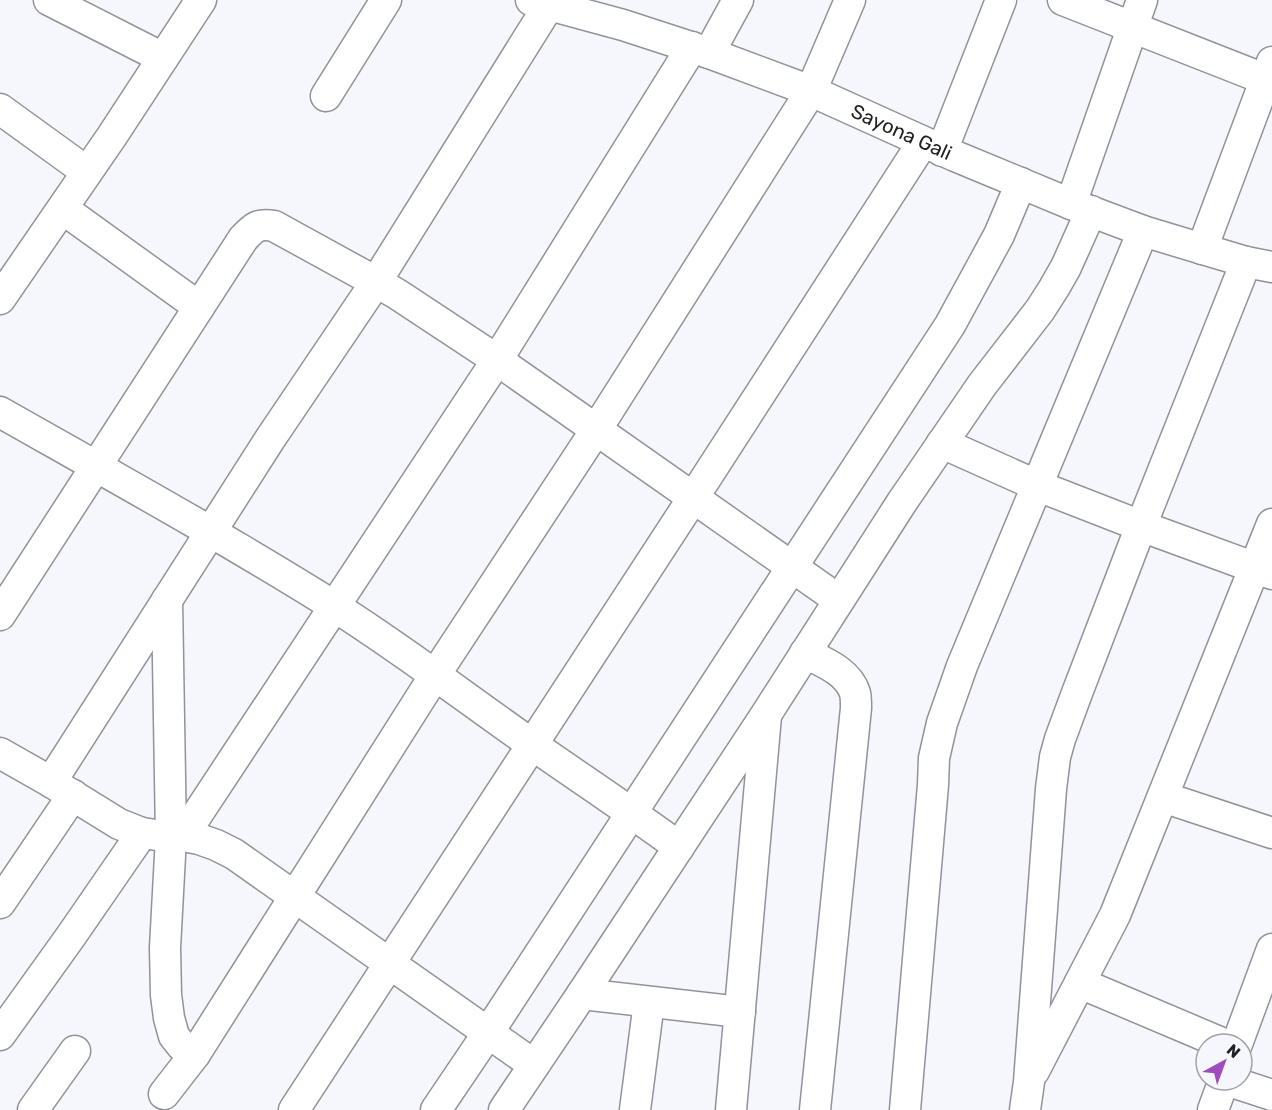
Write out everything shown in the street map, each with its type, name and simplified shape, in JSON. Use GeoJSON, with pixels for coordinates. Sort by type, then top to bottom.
{"type":"FeatureCollection","features":[{"type":"Feature","properties":{"kind":"street"},"geometry":{"type":"LineString","coordinates":[[49,0],[164,58]]}},
{"type":"Feature","properties":{"kind":"street"},"geometry":{"type":"LineString","coordinates":[[4,284],[63,209],[201,0]]}},
{"type":"Feature","properties":{"kind":"street"},"geometry":{"type":"LineString","coordinates":[[326,96],[386,0]]}},
{"type":"Feature","properties":{"kind":"street"},"geometry":{"type":"LineString","coordinates":[[177,837],[335,607],[701,50],[738,0]]}},
{"type":"Feature","properties":{"kind":"street"},"geometry":{"type":"LineString","coordinates":[[164,1094],[195,1054],[435,675],[597,430],[811,91],[850,0]]}},
{"type":"Feature","properties":{"kind":"street"},"geometry":{"type":"LineString","coordinates":[[294,1110],[693,498],[932,146],[1001,0]]}},
{"type":"Feature","properties":{"kind":"street"},"geometry":{"type":"LineString","coordinates":[[1063,0],[1137,14],[1270,74],[1202,249]]}},
{"type":"Feature","properties":{"kind":"street"},"geometry":{"type":"LineString","coordinates":[[0,903],[167,600],[270,439],[376,282],[540,3]]}},
{"type":"Feature","properties":{"kind":"street","name":"Sayona Gali"},"geometry":{"type":"LineString","coordinates":[[540,3],[588,7],[623,25],[701,50],[811,91],[932,146],[1143,231],[1259,264]]}},
{"type":"Feature","properties":{"kind":"street"},"geometry":{"type":"LineString","coordinates":[[504,1110],[767,713],[902,502],[982,385],[1040,310],[1054,288],[1066,267],[1137,14]]}},
{"type":"Feature","properties":{"kind":"street"},"geometry":{"type":"LineString","coordinates":[[0,109],[87,172]]}},
{"type":"Feature","properties":{"kind":"street"},"geometry":{"type":"LineString","coordinates":[[436,1110],[950,325],[999,235],[1021,183]]}},
{"type":"Feature","properties":{"kind":"street"},"geometry":{"type":"LineString","coordinates":[[63,209],[199,307]]}},
{"type":"Feature","properties":{"kind":"street"},"geometry":{"type":"LineString","coordinates":[[0,615],[243,239],[252,229],[262,224],[274,226],[397,294],[497,360],[839,600]]}},
{"type":"Feature","properties":{"kind":"street"},"geometry":{"type":"LineString","coordinates":[[905,1110],[930,830],[934,758],[942,723],[962,666],[1143,231]]}},
{"type":"Feature","properties":{"kind":"street"},"geometry":{"type":"LineString","coordinates":[[1027,1096],[1052,789],[1055,757],[1060,739],[1141,526],[1259,264]]}},
{"type":"Feature","properties":{"kind":"street"},"geometry":{"type":"LineString","coordinates":[[0,412],[210,532],[335,607],[632,812],[679,847]]}},
{"type":"Feature","properties":{"kind":"street"},"geometry":{"type":"LineString","coordinates":[[942,443],[1038,486],[1263,571]]}},
{"type":"Feature","properties":{"kind":"street"},"geometry":{"type":"LineString","coordinates":[[1027,1096],[1115,915],[1163,797],[1263,571],[1272,524]]}},
{"type":"Feature","properties":{"kind":"street"},"geometry":{"type":"LineString","coordinates":[[167,600],[177,837],[165,948],[166,995],[174,1036],[182,1046],[195,1054]]}},
{"type":"Feature","properties":{"kind":"street"},"geometry":{"type":"LineString","coordinates":[[806,653],[837,669],[848,681],[855,693],[856,708],[815,1110]]}},
{"type":"Feature","properties":{"kind":"street"},"geometry":{"type":"LineString","coordinates":[[731,1110],[767,713]]}},
{"type":"Feature","properties":{"kind":"street"},"geometry":{"type":"LineString","coordinates":[[0,753],[62,788],[118,824],[142,833],[199,839],[234,854],[534,1065]]}},
{"type":"Feature","properties":{"kind":"street"},"geometry":{"type":"LineString","coordinates":[[1163,797],[1271,830]]}},
{"type":"Feature","properties":{"kind":"street"},"geometry":{"type":"LineString","coordinates":[[0,1035],[142,833]]}},
{"type":"Feature","properties":{"kind":"street"},"geometry":{"type":"LineString","coordinates":[[1241,1032],[1272,949]]}},
{"type":"Feature","properties":{"kind":"street"},"geometry":{"type":"LineString","coordinates":[[1080,983],[1196,1032]]}},
{"type":"Feature","properties":{"kind":"street"},"geometry":{"type":"LineString","coordinates":[[582,994],[740,1012]]}},
{"type":"Feature","properties":{"kind":"street"},"geometry":{"type":"LineString","coordinates":[[635,1110],[649,1002]]}},
{"type":"Feature","properties":{"kind":"street"},"geometry":{"type":"LineString","coordinates":[[33,1110],[75,1051]]}},
{"type":"Feature","properties":{"kind":"street"},"geometry":{"type":"LineString","coordinates":[[1254,1089],[1272,1095]]}},
{"type":"Feature","properties":{"kind":"street"},"geometry":{"type":"LineString","coordinates":[[1213,1110],[1220,1092]]}}]}
